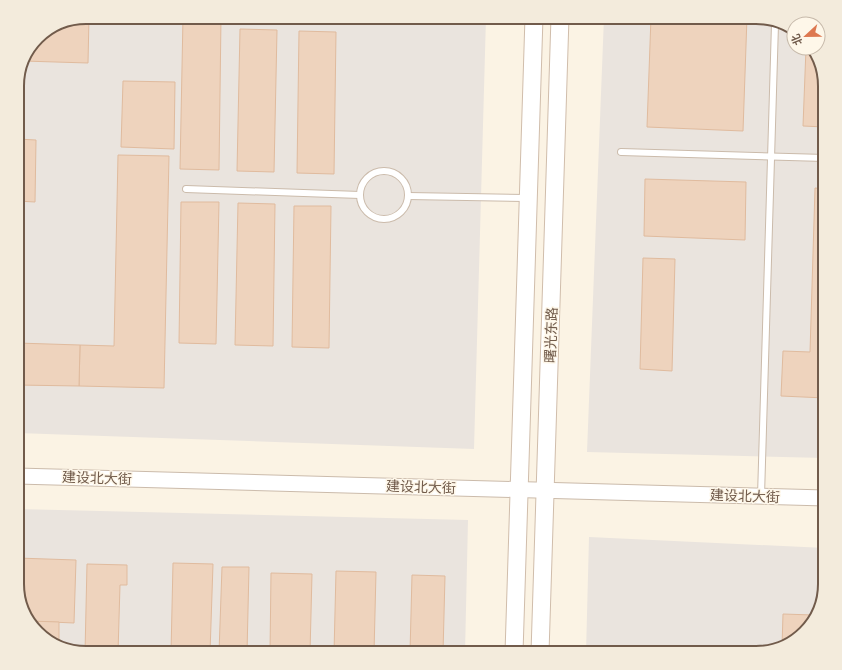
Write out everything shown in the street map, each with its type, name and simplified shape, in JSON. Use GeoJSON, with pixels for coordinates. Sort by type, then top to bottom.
{"type":"FeatureCollection","features":[{"type":"Feature","properties":{"kind":"main road","name":"曙光东路"},"geometry":{"type":"LineString","coordinates":[[514,646],[534,24]]}},
{"type":"Feature","properties":{"kind":"main road","name":"曙光东路"},"geometry":{"type":"LineString","coordinates":[[540,646],[560,24]]}},
{"type":"Feature","properties":{"kind":"street","name":"建设北大街"},"geometry":{"type":"LineString","coordinates":[[24,476],[818,498]]}},
{"type":"Feature","properties":{"kind":"lane"},"geometry":{"type":"LineString","coordinates":[[762,496],[775,27]]}},
{"type":"Feature","properties":{"kind":"lane"},"geometry":{"type":"LineString","coordinates":[[621,152],[818,158]]}},
{"type":"Feature","properties":{"kind":"lane"},"geometry":{"type":"LineString","coordinates":[[381,170],[395,173],[401,178],[406,184],[408,196],[406,206],[401,212],[395,217],[388,219],[374,217],[368,213],[362,207],[360,199],[362,184],[367,177],[381,170]]}},
{"type":"Feature","properties":{"kind":"lane"},"geometry":{"type":"LineString","coordinates":[[186,189],[360,195]]}},
{"type":"Feature","properties":{"kind":"lane"},"geometry":{"type":"LineString","coordinates":[[408,196],[528,198]]}},
{"type":"Feature","properties":{"kind":"shaded area"},"geometry":{"type":"Polygon","coordinates":[[[86,24],[486,24],[474,449],[24,433],[24,82],[30,59],[45,39],[62,29],[74,25],[86,24]]]}},
{"type":"Feature","properties":{"kind":"shaded area"},"geometry":{"type":"Polygon","coordinates":[[[604,24],[768,25],[786,32],[786,56],[810,56],[812,59],[816,70],[818,86],[818,458],[587,452],[604,24]]]}},
{"type":"Feature","properties":{"kind":"shaded area"},"geometry":{"type":"Polygon","coordinates":[[[24,509],[468,520],[465,646],[86,646],[66,643],[45,631],[30,611],[26,600],[24,588],[24,509]]]}},
{"type":"Feature","properties":{"kind":"shaded area"},"geometry":{"type":"Polygon","coordinates":[[[589,537],[818,548],[818,584],[815,604],[803,625],[783,640],[772,644],[756,646],[586,646],[589,537]]]}},
{"type":"Feature","properties":{"kind":"building"},"geometry":{"type":"Polygon","coordinates":[[[89,24],[88,63],[29,61],[37,48],[52,34],[74,25],[89,24]]]}},
{"type":"Feature","properties":{"kind":"building"},"geometry":{"type":"Polygon","coordinates":[[[183,24],[221,24],[219,170],[180,169],[183,24]]]}},
{"type":"Feature","properties":{"kind":"building"},"geometry":{"type":"Polygon","coordinates":[[[651,24],[747,24],[743,131],[647,127],[651,24]]]}},
{"type":"Feature","properties":{"kind":"building"},"geometry":{"type":"Polygon","coordinates":[[[240,29],[277,30],[274,172],[237,171],[240,29]]]}},
{"type":"Feature","properties":{"kind":"building"},"geometry":{"type":"Polygon","coordinates":[[[299,31],[336,32],[334,174],[297,173],[299,31]]]}},
{"type":"Feature","properties":{"kind":"building"},"geometry":{"type":"Polygon","coordinates":[[[806,56],[810,56],[816,70],[818,86],[818,127],[803,126],[806,56]]]}},
{"type":"Feature","properties":{"kind":"building"},"geometry":{"type":"Polygon","coordinates":[[[123,81],[175,82],[174,149],[121,147],[123,81]]]}},
{"type":"Feature","properties":{"kind":"building"},"geometry":{"type":"Polygon","coordinates":[[[24,139],[36,140],[35,202],[24,201],[24,139]]]}},
{"type":"Feature","properties":{"kind":"building"},"geometry":{"type":"Polygon","coordinates":[[[118,155],[169,156],[164,388],[79,386],[80,345],[114,346],[118,155]]]}},
{"type":"Feature","properties":{"kind":"building"},"geometry":{"type":"Polygon","coordinates":[[[645,179],[746,182],[745,240],[644,236],[645,179]]]}},
{"type":"Feature","properties":{"kind":"building"},"geometry":{"type":"Polygon","coordinates":[[[815,188],[818,188],[818,398],[781,396],[783,351],[810,352],[815,188]]]}},
{"type":"Feature","properties":{"kind":"building"},"geometry":{"type":"Polygon","coordinates":[[[181,202],[219,202],[216,344],[179,343],[181,202]]]}},
{"type":"Feature","properties":{"kind":"building"},"geometry":{"type":"Polygon","coordinates":[[[238,203],[275,204],[273,346],[235,345],[238,203]]]}},
{"type":"Feature","properties":{"kind":"building"},"geometry":{"type":"Polygon","coordinates":[[[294,206],[331,206],[329,348],[292,347],[294,206]]]}},
{"type":"Feature","properties":{"kind":"building"},"geometry":{"type":"Polygon","coordinates":[[[643,258],[675,259],[672,371],[640,369],[643,258]]]}},
{"type":"Feature","properties":{"kind":"building"},"geometry":{"type":"Polygon","coordinates":[[[24,343],[80,345],[79,386],[24,385],[24,343]]]}},
{"type":"Feature","properties":{"kind":"building"},"geometry":{"type":"Polygon","coordinates":[[[24,558],[76,560],[74,623],[37,621],[30,611],[26,600],[24,588],[24,558]]]}},
{"type":"Feature","properties":{"kind":"building"},"geometry":{"type":"Polygon","coordinates":[[[173,563],[213,564],[210,646],[171,646],[173,563]]]}},
{"type":"Feature","properties":{"kind":"building"},"geometry":{"type":"Polygon","coordinates":[[[87,564],[127,565],[127,585],[120,585],[118,646],[85,646],[87,564]]]}},
{"type":"Feature","properties":{"kind":"building"},"geometry":{"type":"Polygon","coordinates":[[[222,567],[249,567],[247,646],[219,646],[222,567]]]}},
{"type":"Feature","properties":{"kind":"building"},"geometry":{"type":"Polygon","coordinates":[[[336,571],[376,572],[374,646],[334,646],[336,571]]]}},
{"type":"Feature","properties":{"kind":"building"},"geometry":{"type":"Polygon","coordinates":[[[271,573],[312,574],[310,646],[270,646],[271,573]]]}},
{"type":"Feature","properties":{"kind":"building"},"geometry":{"type":"Polygon","coordinates":[[[412,575],[445,576],[443,646],[410,646],[412,575]]]}},
{"type":"Feature","properties":{"kind":"building"},"geometry":{"type":"Polygon","coordinates":[[[783,614],[810,615],[803,625],[782,640],[783,614]]]}},
{"type":"Feature","properties":{"kind":"building"},"geometry":{"type":"Polygon","coordinates":[[[37,621],[59,622],[59,640],[45,631],[37,621]]]}}]}
